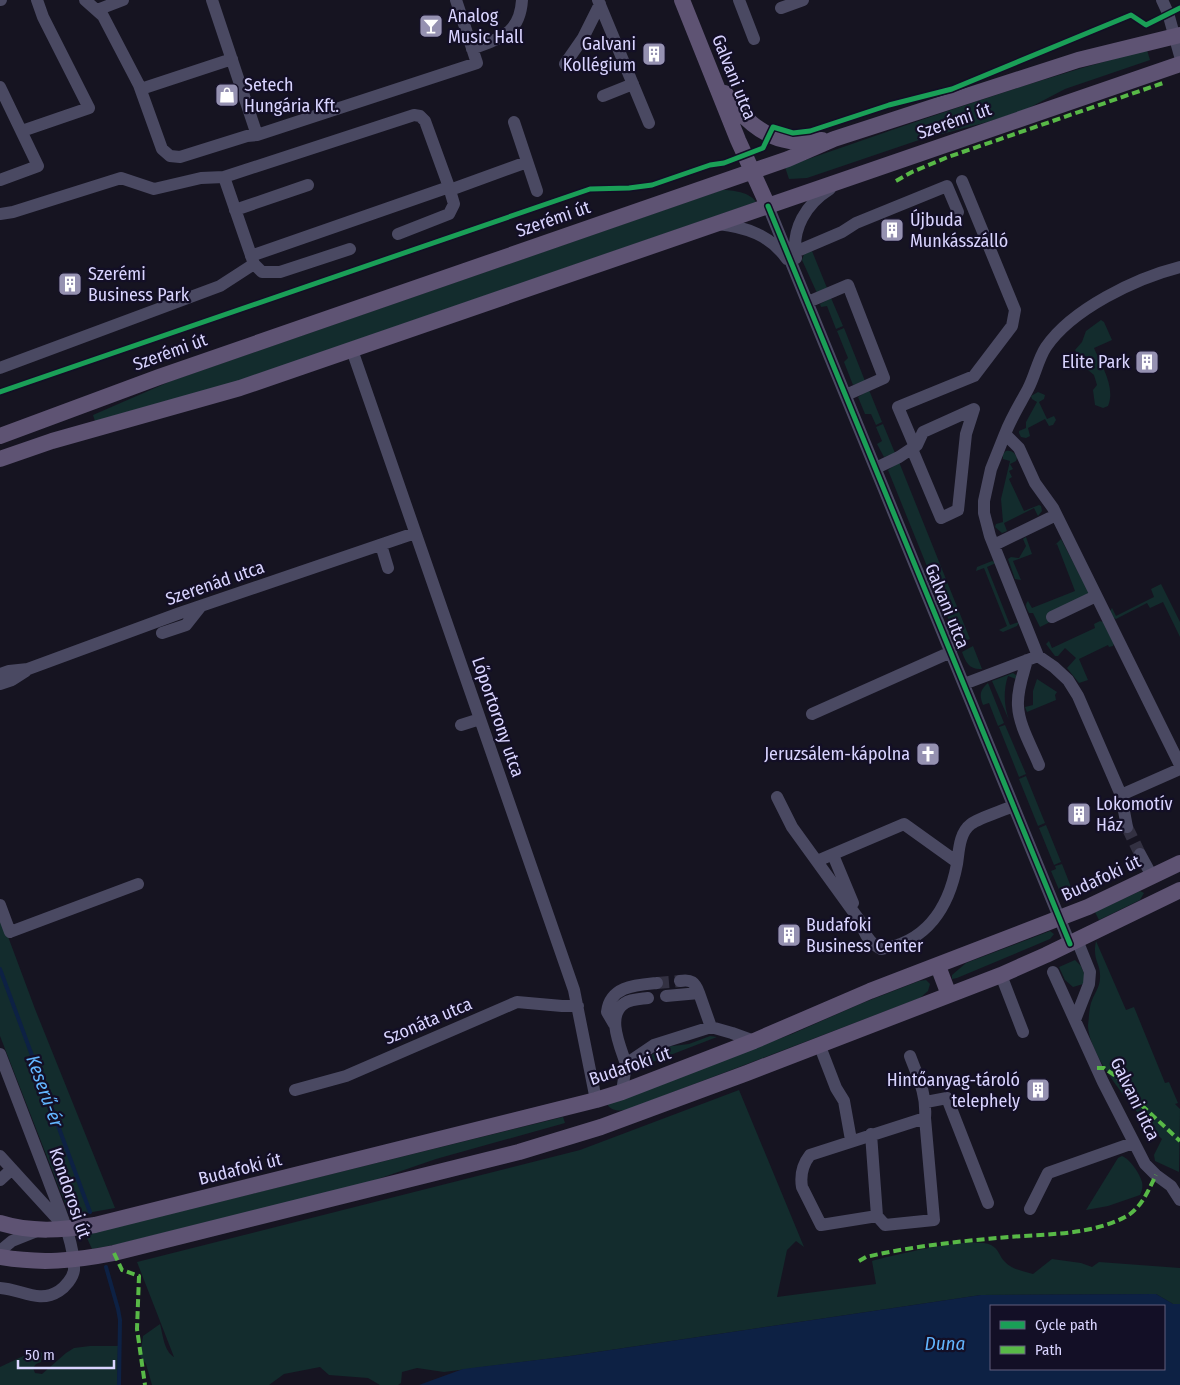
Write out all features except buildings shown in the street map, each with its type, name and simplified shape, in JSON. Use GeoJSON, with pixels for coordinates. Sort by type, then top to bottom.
{"type":"FeatureCollection","features":[{"type":"Feature","properties":{"kind":"main road","name":"Galvani utca"},"geometry":{"type":"LineString","coordinates":[[682,0],[768,206]]}},
{"type":"Feature","properties":{"kind":"main road","name":"Szerémi út"},"geometry":{"type":"LineString","coordinates":[[0,436],[206,361],[752,171],[834,139],[1078,60],[1177,36]]}},
{"type":"Feature","properties":{"kind":"main road","name":"Szerémi út"},"geometry":{"type":"LineString","coordinates":[[0,459],[52,441],[232,391],[1180,64]]}},
{"type":"Feature","properties":{"kind":"main road"},"geometry":{"type":"LineString","coordinates":[[713,77],[749,122],[764,133],[790,141],[834,139]]}},
{"type":"Feature","properties":{"kind":"main road","name":"Budafoki út"},"geometry":{"type":"LineString","coordinates":[[0,1223],[36,1231],[95,1225],[596,1100],[622,1092],[754,1041],[836,1005],[1059,919],[1088,907],[1180,862]]}},
{"type":"Feature","properties":{"kind":"main road"},"geometry":{"type":"LineString","coordinates":[[1152,876],[1162,898]]}},
{"type":"Feature","properties":{"kind":"main road"},"geometry":{"type":"LineString","coordinates":[[0,1257],[35,1261],[73,1261],[114,1254],[519,1152],[601,1127],[1001,975],[1180,890]]}},
{"type":"Feature","properties":{"kind":"main road"},"geometry":{"type":"LineString","coordinates":[[938,966],[949,995]]}},
{"type":"Feature","properties":{"kind":"main road"},"geometry":{"type":"LineString","coordinates":[[596,1100],[601,1127]]}},
{"type":"Feature","properties":{"kind":"street"},"geometry":{"type":"LineString","coordinates":[[22,131],[89,108],[43,17],[37,0]]}},
{"type":"Feature","properties":{"kind":"street"},"geometry":{"type":"LineString","coordinates":[[85,0],[102,16],[141,89],[160,145],[170,156],[180,157],[247,136],[257,135],[477,63],[456,0]]}},
{"type":"Feature","properties":{"kind":"street"},"geometry":{"type":"LineString","coordinates":[[96,10],[123,0]]}},
{"type":"Feature","properties":{"kind":"street"},"geometry":{"type":"LineString","coordinates":[[212,0],[257,135]]}},
{"type":"Feature","properties":{"kind":"street"},"geometry":{"type":"LineString","coordinates":[[472,49],[503,37],[510,31],[519,17],[522,0]]}},
{"type":"Feature","properties":{"kind":"street"},"geometry":{"type":"LineString","coordinates":[[739,0],[754,40]]}},
{"type":"Feature","properties":{"kind":"street"},"geometry":{"type":"LineString","coordinates":[[782,8],[802,0]]}},
{"type":"Feature","properties":{"kind":"street"},"geometry":{"type":"LineString","coordinates":[[1162,0],[1177,36],[1180,56]]}},
{"type":"Feature","properties":{"kind":"street"},"geometry":{"type":"LineString","coordinates":[[566,64],[583,38],[599,2]]}},
{"type":"Feature","properties":{"kind":"street"},"geometry":{"type":"LineString","coordinates":[[599,2],[649,123]]}},
{"type":"Feature","properties":{"kind":"street"},"geometry":{"type":"LineString","coordinates":[[141,89],[232,59]]}},
{"type":"Feature","properties":{"kind":"street"},"geometry":{"type":"LineString","coordinates":[[603,96],[633,84]]}},
{"type":"Feature","properties":{"kind":"street"},"geometry":{"type":"LineString","coordinates":[[0,86],[38,166],[0,180]]}},
{"type":"Feature","properties":{"kind":"street"},"geometry":{"type":"LineString","coordinates":[[0,214],[13,212],[121,178],[154,189],[201,178],[224,177],[417,115],[428,125],[454,204],[448,214],[398,234]]}},
{"type":"Feature","properties":{"kind":"street"},"geometry":{"type":"LineString","coordinates":[[514,122],[537,191]]}},
{"type":"Feature","properties":{"kind":"street"},"geometry":{"type":"LineString","coordinates":[[0,368],[220,286],[252,260],[527,162]]}},
{"type":"Feature","properties":{"kind":"street"},"geometry":{"type":"LineString","coordinates":[[224,177],[252,260],[262,272],[275,273],[350,248]]}},
{"type":"Feature","properties":{"kind":"street"},"geometry":{"type":"LineString","coordinates":[[876,468],[914,448],[923,432],[974,409],[966,434],[958,510],[941,518],[914,448],[898,407],[974,376],[1012,326],[1015,310],[962,181]]}},
{"type":"Feature","properties":{"kind":"street","name":"Galvani utca"},"geometry":{"type":"LineString","coordinates":[[799,278],[795,252],[800,223],[806,210],[820,195],[839,182]]}},
{"type":"Feature","properties":{"kind":"street"},"geometry":{"type":"LineString","coordinates":[[235,210],[308,185]]}},
{"type":"Feature","properties":{"kind":"street"},"geometry":{"type":"LineString","coordinates":[[795,252],[842,232],[856,223],[947,186],[958,212]]}},
{"type":"Feature","properties":{"kind":"street","name":"Galvani utca"},"geometry":{"type":"LineString","coordinates":[[768,206],[1059,919],[1090,972],[1090,984],[1074,1020]]}},
{"type":"Feature","properties":{"kind":"street","name":"Galvani utca"},"geometry":{"type":"LineString","coordinates":[[716,224],[752,230],[766,238],[785,257],[799,278]]}},
{"type":"Feature","properties":{"kind":"street"},"geometry":{"type":"LineString","coordinates":[[1039,765],[1018,706],[1019,687],[1032,658],[986,524],[984,501],[991,469],[1012,415],[1028,389],[1042,353],[1058,334],[1080,315],[1110,295],[1144,279],[1180,267]]}},
{"type":"Feature","properties":{"kind":"street"},"geometry":{"type":"LineString","coordinates":[[808,302],[848,285],[884,378],[846,395]]}},
{"type":"Feature","properties":{"kind":"street","name":"Lőportorony utca"},"geometry":{"type":"LineString","coordinates":[[352,350],[574,990],[596,1100]]}},
{"type":"Feature","properties":{"kind":"street"},"geometry":{"type":"LineString","coordinates":[[1005,434],[1019,448],[1035,483],[1056,515],[1180,765]]}},
{"type":"Feature","properties":{"kind":"street"},"geometry":{"type":"LineString","coordinates":[[994,545],[1056,515]]}},
{"type":"Feature","properties":{"kind":"street","name":"Szerenád utca"},"geometry":{"type":"LineString","coordinates":[[28,669],[201,606],[415,533]]}},
{"type":"Feature","properties":{"kind":"street"},"geometry":{"type":"LineString","coordinates":[[380,545],[388,568]]}},
{"type":"Feature","properties":{"kind":"street"},"geometry":{"type":"LineString","coordinates":[[1052,616],[1096,596]]}},
{"type":"Feature","properties":{"kind":"street"},"geometry":{"type":"LineString","coordinates":[[162,633],[186,625],[201,606]]}},
{"type":"Feature","properties":{"kind":"street"},"geometry":{"type":"LineString","coordinates":[[812,714],[951,652]]}},
{"type":"Feature","properties":{"kind":"street"},"geometry":{"type":"LineString","coordinates":[[964,684],[1032,658],[1062,674],[1075,692],[1121,795],[1127,827]]}},
{"type":"Feature","properties":{"kind":"street"},"geometry":{"type":"LineString","coordinates":[[0,674],[28,669]]}},
{"type":"Feature","properties":{"kind":"street"},"geometry":{"type":"LineString","coordinates":[[0,684],[12,680],[28,669]]}},
{"type":"Feature","properties":{"kind":"street"},"geometry":{"type":"LineString","coordinates":[[462,725],[480,719]]}},
{"type":"Feature","properties":{"kind":"street"},"geometry":{"type":"LineString","coordinates":[[1121,795],[1180,769]]}},
{"type":"Feature","properties":{"kind":"street"},"geometry":{"type":"LineString","coordinates":[[777,797],[792,827],[860,922]]}},
{"type":"Feature","properties":{"kind":"street"},"geometry":{"type":"LineString","coordinates":[[833,855],[867,938],[874,945],[881,948],[890,947],[909,940],[922,932],[933,921],[948,898],[959,847],[963,834],[970,825],[1013,806]]}},
{"type":"Feature","properties":{"kind":"street"},"geometry":{"type":"LineString","coordinates":[[817,862],[904,824],[957,862]]}},
{"type":"Feature","properties":{"kind":"street"},"geometry":{"type":"LineString","coordinates":[[1140,854],[1152,876]]}},
{"type":"Feature","properties":{"kind":"street"},"geometry":{"type":"LineString","coordinates":[[0,906],[10,932],[138,884]]}},
{"type":"Feature","properties":{"kind":"street","name":"Galvani utca"},"geometry":{"type":"LineString","coordinates":[[1053,972],[1133,1143],[1145,1164],[1171,1186],[1180,1200]]}},
{"type":"Feature","properties":{"kind":"street"},"geometry":{"type":"LineString","coordinates":[[1001,975],[1023,1032]]}},
{"type":"Feature","properties":{"kind":"street"},"geometry":{"type":"LineString","coordinates":[[680,980],[690,980],[694,983],[710,1027]]}},
{"type":"Feature","properties":{"kind":"street"},"geometry":{"type":"LineString","coordinates":[[622,1092],[626,1064],[614,1024],[607,1012],[610,1001],[617,993],[631,985],[657,983]]}},
{"type":"Feature","properties":{"kind":"street"},"geometry":{"type":"LineString","coordinates":[[666,996],[699,993]]}},
{"type":"Feature","properties":{"kind":"street"},"geometry":{"type":"LineString","coordinates":[[1066,1001],[1085,994]]}},
{"type":"Feature","properties":{"kind":"street"},"geometry":{"type":"LineString","coordinates":[[614,1024],[621,1006],[626,1002],[648,998]]}},
{"type":"Feature","properties":{"kind":"street","name":"Szonáta utca"},"geometry":{"type":"LineString","coordinates":[[295,1090],[346,1076],[517,1002],[578,1006]]}},
{"type":"Feature","properties":{"kind":"street"},"geometry":{"type":"LineString","coordinates":[[626,1064],[654,1044],[710,1027],[732,1032],[754,1041]]}},
{"type":"Feature","properties":{"kind":"street"},"geometry":{"type":"LineString","coordinates":[[819,1044],[836,1088],[844,1102],[851,1140]]}},
{"type":"Feature","properties":{"kind":"street","name":"Kondorosi út"},"geometry":{"type":"LineString","coordinates":[[0,1054],[67,1229],[73,1261]]}},
{"type":"Feature","properties":{"kind":"street"},"geometry":{"type":"LineString","coordinates":[[871,1134],[877,1216],[885,1225],[934,1220],[925,1118],[926,1102],[910,1056]]}},
{"type":"Feature","properties":{"kind":"street"},"geometry":{"type":"LineString","coordinates":[[926,1102],[947,1098],[988,1203]]}},
{"type":"Feature","properties":{"kind":"street"},"geometry":{"type":"LineString","coordinates":[[877,1216],[821,1225],[802,1187],[803,1169],[810,1154],[925,1118]]}},
{"type":"Feature","properties":{"kind":"street"},"geometry":{"type":"LineString","coordinates":[[1030,1209],[1048,1173],[1133,1143]]}},
{"type":"Feature","properties":{"kind":"street"},"geometry":{"type":"LineString","coordinates":[[0,1156],[67,1229]]}},
{"type":"Feature","properties":{"kind":"street"},"geometry":{"type":"LineString","coordinates":[[0,1180],[12,1169]]}},
{"type":"Feature","properties":{"kind":"street"},"geometry":{"type":"LineString","coordinates":[[0,1251],[12,1240],[36,1231]]}},
{"type":"Feature","properties":{"kind":"street"},"geometry":{"type":"LineString","coordinates":[[0,1288],[18,1290],[33,1296],[48,1296],[60,1290],[66,1284],[74,1272],[73,1261]]}},
{"type":"Feature","properties":{"kind":"green space"},"geometry":{"type":"Polygon","coordinates":[[[1147,50],[1150,60],[1065,89],[1027,109],[991,121],[919,140],[807,178],[789,179],[785,167],[1010,90],[1147,50]]]}},
{"type":"Feature","properties":{"kind":"green space"},"geometry":{"type":"Polygon","coordinates":[[[722,190],[745,194],[756,202],[235,382],[95,421],[93,415],[171,381],[722,190]]]}},
{"type":"Feature","properties":{"kind":"green space"},"geometry":{"type":"Polygon","coordinates":[[[812,251],[827,288],[817,293],[802,260],[804,254],[812,251]]]}},
{"type":"Feature","properties":{"kind":"green space"},"geometry":{"type":"Polygon","coordinates":[[[831,298],[843,326],[836,329],[827,306],[821,307],[820,304],[831,298]]]}},
{"type":"Feature","properties":{"kind":"green space"},"geometry":{"type":"Polygon","coordinates":[[[1101,320],[1104,322],[1112,340],[1094,348],[1109,384],[1110,399],[1108,406],[1103,408],[1095,405],[1093,390],[1097,385],[1094,375],[1088,370],[1075,350],[1082,342],[1086,331],[1101,320]]]}},
{"type":"Feature","properties":{"kind":"green space"},"geometry":{"type":"Polygon","coordinates":[[[844,328],[865,381],[853,385],[844,362],[848,358],[837,331],[844,328]]]}},
{"type":"Feature","properties":{"kind":"green space"},"geometry":{"type":"Polygon","coordinates":[[[869,390],[882,422],[876,425],[871,414],[865,414],[858,397],[869,390]]]}},
{"type":"Feature","properties":{"kind":"green space"},"geometry":{"type":"Polygon","coordinates":[[[1038,392],[1045,395],[1044,399],[1039,402],[1047,419],[1054,416],[1056,420],[1053,425],[1049,426],[1045,419],[1028,428],[1030,436],[1026,438],[1021,437],[1019,431],[1026,428],[1026,422],[1037,402],[1031,396],[1038,392]]]}},
{"type":"Feature","properties":{"kind":"green space"},"geometry":{"type":"Polygon","coordinates":[[[883,424],[895,453],[884,457],[877,444],[882,441],[876,427],[883,424]]]}},
{"type":"Feature","properties":{"kind":"green space"},"geometry":{"type":"Polygon","coordinates":[[[1006,451],[1013,452],[1017,458],[1016,461],[1010,464],[1013,469],[1009,471],[1012,477],[1009,479],[1024,511],[1039,505],[1042,511],[1038,516],[1034,508],[1004,523],[1007,531],[1002,533],[995,527],[996,524],[1003,522],[1001,499],[1010,461],[1003,459],[1003,454],[1006,451]]]}},
{"type":"Feature","properties":{"kind":"green space"},"geometry":{"type":"Polygon","coordinates":[[[899,462],[970,639],[958,643],[888,470],[899,462]]]}},
{"type":"Feature","properties":{"kind":"green space"},"geometry":{"type":"Polygon","coordinates":[[[1026,537],[1032,554],[1013,561],[1021,580],[1015,579],[1008,559],[1011,557],[1019,558],[1026,546],[1023,539],[1026,537]]]}},
{"type":"Feature","properties":{"kind":"green space"},"geometry":{"type":"Polygon","coordinates":[[[1061,539],[1089,593],[1054,620],[1040,627],[1033,613],[1029,613],[1027,610],[1027,602],[1032,608],[1075,591],[1057,544],[1055,545],[1061,539]]]}},
{"type":"Feature","properties":{"kind":"green space"},"geometry":{"type":"Polygon","coordinates":[[[992,561],[996,563],[987,567],[1010,625],[1019,622],[1017,626],[1003,632],[999,630],[1007,626],[984,568],[976,571],[977,567],[992,561]]]}},
{"type":"Feature","properties":{"kind":"green space"},"geometry":{"type":"Polygon","coordinates":[[[1161,584],[1180,622],[1180,637],[1163,602],[1150,608],[1147,603],[1116,619],[1114,618],[1110,611],[1112,608],[1116,616],[1154,597],[1151,589],[1161,584]]]}},
{"type":"Feature","properties":{"kind":"green space"},"geometry":{"type":"Polygon","coordinates":[[[1100,621],[1103,622],[1114,643],[1113,646],[1109,647],[1108,645],[1079,659],[1088,680],[1079,683],[1067,668],[1076,658],[1065,648],[1058,656],[1055,656],[1046,644],[1049,641],[1052,648],[1095,628],[1094,624],[1100,621]]]}},
{"type":"Feature","properties":{"kind":"green space"},"geometry":{"type":"Polygon","coordinates":[[[973,646],[982,669],[971,667],[962,652],[973,646]]]}},
{"type":"Feature","properties":{"kind":"green space"},"geometry":{"type":"Polygon","coordinates":[[[1013,673],[1016,675],[1016,679],[1008,676],[1005,693],[1005,704],[1009,720],[992,681],[1013,673]]]}},
{"type":"Feature","properties":{"kind":"green space"},"geometry":{"type":"Polygon","coordinates":[[[1037,679],[1057,692],[1055,695],[1056,700],[1027,712],[1025,707],[1033,705],[1033,691],[1037,679]]]}},
{"type":"Feature","properties":{"kind":"green space"},"geometry":{"type":"Polygon","coordinates":[[[988,683],[1004,723],[998,726],[989,703],[983,705],[981,698],[982,690],[988,683]]]}},
{"type":"Feature","properties":{"kind":"green space"},"geometry":{"type":"Polygon","coordinates":[[[1005,725],[1026,774],[1019,777],[999,727],[1005,725]]]}},
{"type":"Feature","properties":{"kind":"green space"},"geometry":{"type":"Polygon","coordinates":[[[1026,776],[1045,823],[1038,826],[1019,779],[1026,776]]]}},
{"type":"Feature","properties":{"kind":"green space"},"geometry":{"type":"Polygon","coordinates":[[[1046,825],[1061,862],[1054,865],[1039,828],[1046,825]]]}},
{"type":"Feature","properties":{"kind":"green space"},"geometry":{"type":"Polygon","coordinates":[[[1062,864],[1071,887],[1060,892],[1051,871],[1056,869],[1055,866],[1062,864]]]}},
{"type":"Feature","properties":{"kind":"green space"},"geometry":{"type":"Polygon","coordinates":[[[1140,891],[1144,893],[1140,900],[1099,920],[1095,912],[1140,891]]]}},
{"type":"Feature","properties":{"kind":"green space"},"geometry":{"type":"Polygon","coordinates":[[[0,915],[35,1009],[115,1208],[70,1216],[0,1036],[0,915]]]}},
{"type":"Feature","properties":{"kind":"green space"},"geometry":{"type":"Polygon","coordinates":[[[1050,931],[1054,934],[1050,939],[952,979],[952,975],[966,963],[1050,931]]]}},
{"type":"Feature","properties":{"kind":"green space"},"geometry":{"type":"Polygon","coordinates":[[[1096,941],[1126,1010],[1134,1007],[1165,1083],[1169,1082],[1178,1103],[1175,1104],[1180,1109],[1179,1172],[1155,1161],[1154,1155],[1162,1139],[1117,1086],[1096,1053],[1090,1038],[1088,1025],[1090,1008],[1100,978],[1095,953],[1096,941]]]}},
{"type":"Feature","properties":{"kind":"green space"},"geometry":{"type":"Polygon","coordinates":[[[1075,960],[1081,966],[1086,978],[1083,984],[1073,987],[1065,980],[1059,967],[1075,960]]]}},
{"type":"Feature","properties":{"kind":"green space"},"geometry":{"type":"Polygon","coordinates":[[[926,980],[930,984],[928,991],[920,998],[626,1110],[613,1109],[607,1104],[792,1034],[860,1004],[926,980]]]}},
{"type":"Feature","properties":{"kind":"green space"},"geometry":{"type":"Polygon","coordinates":[[[710,1036],[717,1037],[634,1069],[637,1064],[664,1047],[689,1044],[710,1036]]]}},
{"type":"Feature","properties":{"kind":"green space"},"geometry":{"type":"Polygon","coordinates":[[[739,1090],[804,1247],[796,1241],[787,1250],[777,1297],[876,1284],[872,1261],[933,1247],[981,1243],[994,1247],[1011,1267],[1033,1274],[1052,1259],[1081,1263],[1092,1267],[1099,1262],[1180,1268],[1180,1304],[1173,1304],[1156,1294],[981,1295],[570,1356],[444,1372],[417,1368],[402,1372],[401,1383],[398,1385],[380,1385],[368,1378],[329,1375],[320,1367],[284,1374],[269,1385],[152,1385],[146,1364],[140,1356],[143,1336],[160,1324],[166,1347],[174,1357],[137,1262],[580,1150],[739,1090]]]}},
{"type":"Feature","properties":{"kind":"green space"},"geometry":{"type":"Polygon","coordinates":[[[563,1117],[565,1123],[436,1159],[372,1181],[119,1244],[92,1249],[87,1238],[89,1234],[563,1117]]]}},
{"type":"Feature","properties":{"kind":"green space"},"geometry":{"type":"Polygon","coordinates":[[[1122,1156],[1131,1163],[1141,1179],[1142,1190],[1140,1195],[1108,1206],[1086,1210],[1118,1158],[1122,1156]]]}},
{"type":"Feature","properties":{"kind":"green space"},"geometry":{"type":"Polygon","coordinates":[[[118,1346],[117,1385],[0,1385],[0,1367],[36,1350],[42,1353],[41,1362],[33,1368],[35,1373],[42,1374],[74,1348],[118,1346]]]}},
{"type":"Feature","properties":{"kind":"water","name":"Duna"},"geometry":{"type":"Polygon","coordinates":[[[1156,1294],[1173,1304],[1180,1304],[1180,1385],[419,1385],[463,1369],[570,1356],[981,1295],[1156,1294]]]}},
{"type":"Feature","properties":{"kind":"waterway","name":"Keserű-ér"},"geometry":{"type":"LineString","coordinates":[[0,969],[90,1212]]}},
{"type":"Feature","properties":{"kind":"waterway","name":"Keserű-ér"},"geometry":{"type":"LineString","coordinates":[[106,1267],[120,1320],[119,1385]]}},
{"type":"Feature","properties":{"kind":"tunnel"},"geometry":{"type":"LineString","coordinates":[[1127,827],[1140,854]]}},
{"type":"Feature","properties":{"kind":"tunnel"},"geometry":{"type":"LineString","coordinates":[[657,983],[680,981]]}},
{"type":"Feature","properties":{"kind":"marked path"},"geometry":{"type":"LineString","coordinates":[[896,181],[948,157],[1163,83]]}},
{"type":"Feature","properties":{"kind":"marked path"},"geometry":{"type":"LineString","coordinates":[[1097,1068],[1104,1068],[1117,1077],[1136,1100],[1180,1141]]}},
{"type":"Feature","properties":{"kind":"marked path"},"geometry":{"type":"LineString","coordinates":[[859,1261],[866,1257],[919,1247],[973,1240],[1068,1233],[1112,1223],[1131,1214],[1144,1199],[1156,1175]]}},
{"type":"Feature","properties":{"kind":"marked path"},"geometry":{"type":"LineString","coordinates":[[114,1253],[122,1270],[139,1276],[137,1329],[145,1385]]}},
{"type":"Feature","properties":{"kind":"cycle path"},"geometry":{"type":"LineString","coordinates":[[0,392],[590,189],[629,188],[652,185],[710,165],[724,163],[763,148],[773,127],[793,133],[810,131],[889,105],[952,89],[1131,15],[1146,25],[1180,8]]}},
{"type":"Feature","properties":{"kind":"cycle path"},"geometry":{"type":"LineString","coordinates":[[768,206],[1070,944]]}},
{"type":"Feature","properties":{"kind":"place","name":"Analog Music Hall"},"geometry":{"type":"Point","coordinates":[431,26]}},
{"type":"Feature","properties":{"kind":"place","name":"Galvani Kollégium"},"geometry":{"type":"Point","coordinates":[654,54]}},
{"type":"Feature","properties":{"kind":"place","name":"Setech Hungária Kft."},"geometry":{"type":"Point","coordinates":[227,95]}},
{"type":"Feature","properties":{"kind":"place","name":"Újbuda Munkásszálló"},"geometry":{"type":"Point","coordinates":[892,230]}},
{"type":"Feature","properties":{"kind":"place","name":"Szerémi Business Park"},"geometry":{"type":"Point","coordinates":[70,284]}},
{"type":"Feature","properties":{"kind":"place","name":"Elite Park"},"geometry":{"type":"Point","coordinates":[1147,362]}},
{"type":"Feature","properties":{"kind":"place","name":"Jeruzsálem-kápolna"},"geometry":{"type":"Point","coordinates":[928,754]}},
{"type":"Feature","properties":{"kind":"place","name":"Lokomotív Ház"},"geometry":{"type":"Point","coordinates":[1079,814]}},
{"type":"Feature","properties":{"kind":"place","name":"Budafoki Business Center"},"geometry":{"type":"Point","coordinates":[789,935]}},
{"type":"Feature","properties":{"kind":"place","name":"Hintőanyag-tároló telephely"},"geometry":{"type":"Point","coordinates":[1038,1090]}}]}
